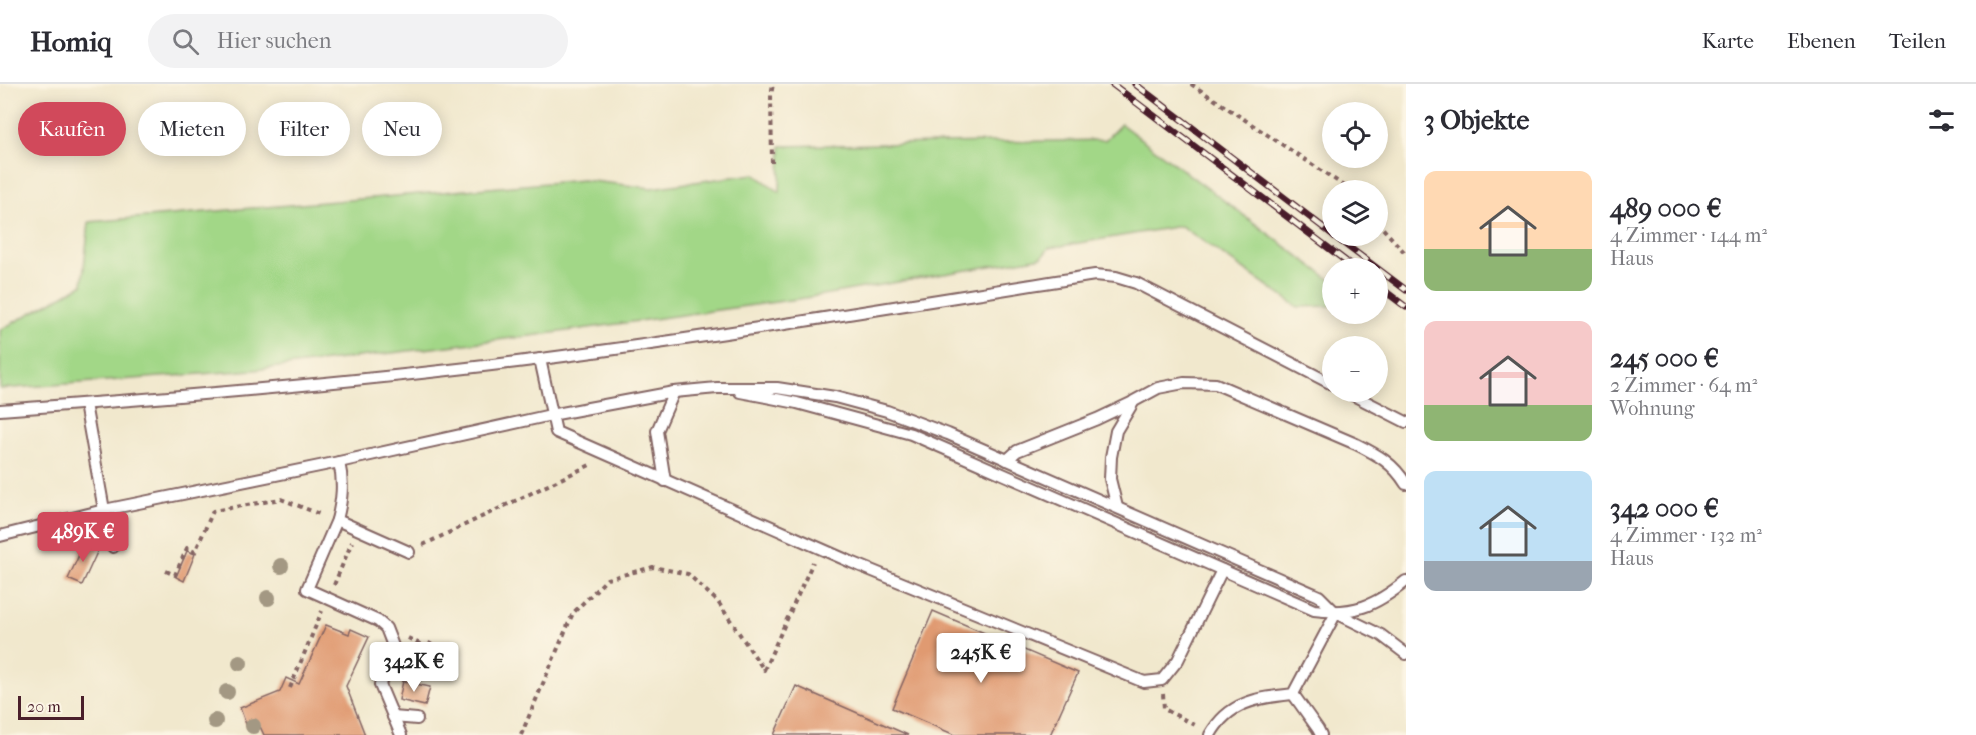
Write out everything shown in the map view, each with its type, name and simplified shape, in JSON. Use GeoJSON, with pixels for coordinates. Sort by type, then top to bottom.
{"type":"FeatureCollection","features":[{"type":"Feature","properties":{"kind":"lane"},"geometry":{"type":"LineString","coordinates":[[0,410],[216,394],[540,359],[1095,275],[1116,277],[1136,283],[1322,379]]}},
{"type":"Feature","properties":{"kind":"lane"},"geometry":{"type":"LineString","coordinates":[[540,359],[556,432],[819,549],[1144,682],[1162,680],[1178,660],[1222,570]]}},
{"type":"Feature","properties":{"kind":"lane"},"geometry":{"type":"LineString","coordinates":[[1007,460],[1017,452],[1097,419],[1158,388],[1184,383],[1216,384],[1378,455],[1398,470],[1406,484]]}},
{"type":"Feature","properties":{"kind":"lane"},"geometry":{"type":"LineString","coordinates":[[717,388],[797,403],[911,434],[1314,610],[1336,613],[1381,635],[1406,654]]}},
{"type":"Feature","properties":{"kind":"lane"},"geometry":{"type":"LineString","coordinates":[[0,536],[104,510],[339,462],[551,415],[674,392],[717,388],[777,388],[835,397],[887,411],[948,434],[1319,596],[1336,613]]}},
{"type":"Feature","properties":{"kind":"lane"},"geometry":{"type":"LineString","coordinates":[[665,481],[657,431],[674,392]]}},
{"type":"Feature","properties":{"kind":"lane"},"geometry":{"type":"LineString","coordinates":[[1117,507],[1110,479],[1111,457],[1116,431],[1134,401]]}},
{"type":"Feature","properties":{"kind":"lane"},"geometry":{"type":"LineString","coordinates":[[1367,402],[1406,422]]}},
{"type":"Feature","properties":{"kind":"lane"},"geometry":{"type":"LineString","coordinates":[[85,404],[113,547]]}},
{"type":"Feature","properties":{"kind":"lane"},"geometry":{"type":"LineString","coordinates":[[339,462],[342,497],[337,520],[307,589],[378,621],[386,628],[393,646],[380,686],[401,735]]}},
{"type":"Feature","properties":{"kind":"lane"},"geometry":{"type":"LineString","coordinates":[[337,520],[409,552]]}},
{"type":"Feature","properties":{"kind":"lane"},"geometry":{"type":"LineString","coordinates":[[1336,613],[1362,608],[1388,596],[1406,581]]}},
{"type":"Feature","properties":{"kind":"lane"},"geometry":{"type":"LineString","coordinates":[[1293,694],[1336,613]]}},
{"type":"Feature","properties":{"kind":"lane"},"geometry":{"type":"LineString","coordinates":[[1210,734],[1219,720],[1239,705],[1253,699],[1293,694]]}},
{"type":"Feature","properties":{"kind":"lane"},"geometry":{"type":"LineString","coordinates":[[1293,694],[1320,735]]}},
{"type":"Feature","properties":{"kind":"lane"},"geometry":{"type":"LineString","coordinates":[[393,717],[417,719]]}},
{"type":"Feature","properties":{"kind":"path"},"geometry":{"type":"LineString","coordinates":[[772,84],[772,164]]}},
{"type":"Feature","properties":{"kind":"path"},"geometry":{"type":"LineString","coordinates":[[1191,84],[1335,180]]}},
{"type":"Feature","properties":{"kind":"path"},"geometry":{"type":"LineString","coordinates":[[1388,234],[1406,254]]}},
{"type":"Feature","properties":{"kind":"path"},"geometry":{"type":"LineString","coordinates":[[409,552],[609,456]]}},
{"type":"Feature","properties":{"kind":"path"},"geometry":{"type":"LineString","coordinates":[[166,571],[175,575],[187,548],[195,552],[213,511],[281,499],[337,520]]}},
{"type":"Feature","properties":{"kind":"path"},"geometry":{"type":"LineString","coordinates":[[521,735],[573,613],[607,579],[653,567],[688,574],[718,602],[764,670],[819,549]]}},
{"type":"Feature","properties":{"kind":"path"},"geometry":{"type":"LineString","coordinates":[[1162,680],[1164,709],[1210,734]]}},
{"type":"Feature","properties":{"kind":"green space"},"geometry":{"type":"Polygon","coordinates":[[[1121,124],[1322,274],[1322,306],[1298,307],[1181,226],[1049,248],[1042,257],[805,298],[538,335],[254,370],[0,389],[0,330],[82,285],[89,222],[583,180],[651,188],[754,174],[780,192],[781,146],[1105,140],[1121,124]]]}},
{"type":"Feature","properties":{"kind":"building"},"geometry":{"type":"Polygon","coordinates":[[[85,542],[99,548],[82,585],[68,579],[85,542]]]}},
{"type":"Feature","properties":{"kind":"building"},"geometry":{"type":"Polygon","coordinates":[[[187,551],[195,554],[184,581],[176,577],[187,551]]]}},
{"type":"Feature","properties":{"kind":"building"},"geometry":{"type":"Polygon","coordinates":[[[933,611],[1078,673],[1050,735],[955,735],[892,708],[933,611]]]}},
{"type":"Feature","properties":{"kind":"building"},"geometry":{"type":"Polygon","coordinates":[[[326,625],[349,634],[351,629],[369,637],[346,686],[365,735],[264,735],[258,722],[247,727],[240,708],[280,692],[286,678],[299,684],[326,625]]]}},
{"type":"Feature","properties":{"kind":"building"},"geometry":{"type":"Polygon","coordinates":[[[403,681],[430,687],[425,706],[399,700],[403,681]]]}},
{"type":"Feature","properties":{"kind":"building"},"geometry":{"type":"Polygon","coordinates":[[[796,686],[908,735],[774,735],[796,686]]]}},
{"type":"Feature","properties":{"kind":"railway"},"geometry":{"type":"LineString","coordinates":[[1112,84],[1342,258]]}},
{"type":"Feature","properties":{"kind":"railway"},"geometry":{"type":"LineString","coordinates":[[1135,84],[1322,226]]}},
{"type":"Feature","properties":{"kind":"railway"},"geometry":{"type":"LineString","coordinates":[[1347,246],[1406,290]]}},
{"type":"Feature","properties":{"kind":"railway"},"geometry":{"type":"LineString","coordinates":[[1388,293],[1406,307]]}}]}
